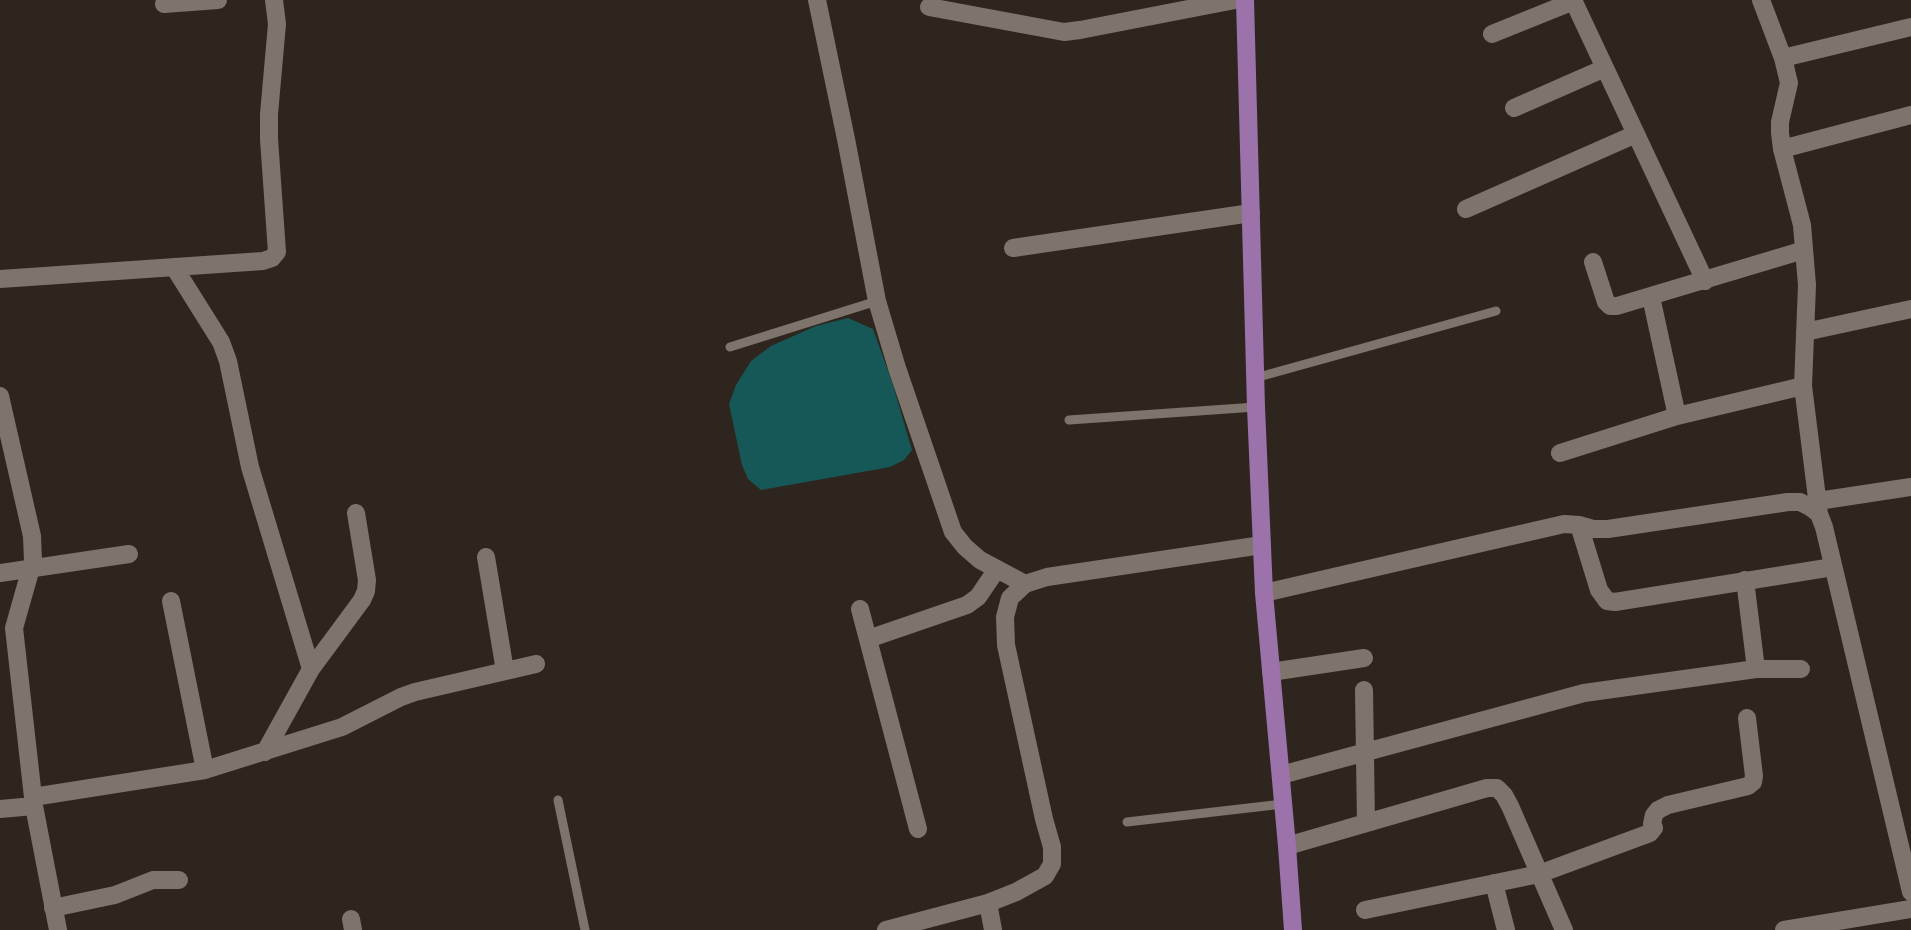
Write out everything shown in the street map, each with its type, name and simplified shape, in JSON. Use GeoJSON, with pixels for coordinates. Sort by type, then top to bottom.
{"type":"FeatureCollection","features":[{"type":"Feature","properties":{"kind":"main road"},"geometry":{"type":"LineString","coordinates":[[1245,0],[1255,378],[1264,593],[1293,930]]}},
{"type":"Feature","properties":{"kind":"street"},"geometry":{"type":"LineString","coordinates":[[164,4],[218,0]]}},
{"type":"Feature","properties":{"kind":"street"},"geometry":{"type":"LineString","coordinates":[[0,279],[263,261],[272,258],[277,252],[269,140],[277,24],[274,0]]}},
{"type":"Feature","properties":{"kind":"street"},"geometry":{"type":"LineString","coordinates":[[817,0],[877,301],[897,368],[954,532],[965,547],[980,561],[1025,584]]}},
{"type":"Feature","properties":{"kind":"street"},"geometry":{"type":"LineString","coordinates":[[929,7],[1064,32],[1234,0]]}},
{"type":"Feature","properties":{"kind":"street"},"geometry":{"type":"LineString","coordinates":[[1492,34],[1574,0],[1705,281]]}},
{"type":"Feature","properties":{"kind":"street"},"geometry":{"type":"LineString","coordinates":[[1761,0],[1783,58],[1789,82],[1780,122],[1780,133],[1802,225],[1807,285],[1803,386],[1818,508],[1911,892]]}},
{"type":"Feature","properties":{"kind":"street"},"geometry":{"type":"LineString","coordinates":[[1783,58],[1911,27]]}},
{"type":"Feature","properties":{"kind":"street"},"geometry":{"type":"LineString","coordinates":[[1514,108],[1605,68]]}},
{"type":"Feature","properties":{"kind":"street"},"geometry":{"type":"LineString","coordinates":[[1782,149],[1911,115]]}},
{"type":"Feature","properties":{"kind":"street"},"geometry":{"type":"LineString","coordinates":[[1466,209],[1636,134]]}},
{"type":"Feature","properties":{"kind":"street"},"geometry":{"type":"LineString","coordinates":[[1013,248],[1251,213]]}},
{"type":"Feature","properties":{"kind":"street"},"geometry":{"type":"LineString","coordinates":[[1593,262],[1606,302],[1610,306],[1617,306],[1804,250]]}},
{"type":"Feature","properties":{"kind":"street"},"geometry":{"type":"LineString","coordinates":[[174,267],[221,342],[228,361],[250,467],[311,669]]}},
{"type":"Feature","properties":{"kind":"street"},"geometry":{"type":"LineString","coordinates":[[1651,297],[1677,416]]}},
{"type":"Feature","properties":{"kind":"street"},"geometry":{"type":"LineString","coordinates":[[1805,332],[1911,309]]}},
{"type":"Feature","properties":{"kind":"street"},"geometry":{"type":"LineString","coordinates":[[1560,453],[1677,416],[1803,386]]}},
{"type":"Feature","properties":{"kind":"street"},"geometry":{"type":"LineString","coordinates":[[0,396],[32,536],[33,561],[14,628],[33,801],[58,930]]}},
{"type":"Feature","properties":{"kind":"street"},"geometry":{"type":"LineString","coordinates":[[1264,593],[1564,524],[1608,529],[1788,502],[1800,502],[1818,508],[1911,487]]}},
{"type":"Feature","properties":{"kind":"street"},"geometry":{"type":"LineString","coordinates":[[265,752],[311,669],[362,600],[366,591],[368,580],[356,513]]}},
{"type":"Feature","properties":{"kind":"street"},"geometry":{"type":"LineString","coordinates":[[1579,525],[1599,590],[1607,601],[1615,602],[1833,567]]}},
{"type":"Feature","properties":{"kind":"street"},"geometry":{"type":"LineString","coordinates":[[886,930],[988,903],[1016,892],[1045,876],[1052,864],[1052,847],[1006,645],[1005,617],[1010,598],[1025,584],[1047,577],[1262,545]]}},
{"type":"Feature","properties":{"kind":"street"},"geometry":{"type":"LineString","coordinates":[[0,573],[129,554]]}},
{"type":"Feature","properties":{"kind":"street"},"geometry":{"type":"LineString","coordinates":[[486,557],[505,671]]}},
{"type":"Feature","properties":{"kind":"street"},"geometry":{"type":"LineString","coordinates":[[868,639],[967,605],[978,597],[997,569]]}},
{"type":"Feature","properties":{"kind":"street"},"geometry":{"type":"LineString","coordinates":[[1745,580],[1756,669]]}},
{"type":"Feature","properties":{"kind":"street"},"geometry":{"type":"LineString","coordinates":[[171,601],[205,770]]}},
{"type":"Feature","properties":{"kind":"street"},"geometry":{"type":"LineString","coordinates":[[860,609],[918,829]]}},
{"type":"Feature","properties":{"kind":"street"},"geometry":{"type":"LineString","coordinates":[[1271,672],[1364,658]]}},
{"type":"Feature","properties":{"kind":"street"},"geometry":{"type":"LineString","coordinates":[[0,809],[205,770],[342,727],[415,692],[536,664]]}},
{"type":"Feature","properties":{"kind":"street"},"geometry":{"type":"LineString","coordinates":[[1281,775],[1365,750],[1584,693],[1756,669],[1801,669]]}},
{"type":"Feature","properties":{"kind":"street"},"geometry":{"type":"LineString","coordinates":[[1364,690],[1366,824]]}},
{"type":"Feature","properties":{"kind":"street"},"geometry":{"type":"LineString","coordinates":[[1365,910],[1539,874],[1650,833],[1654,828],[1653,815],[1668,805],[1748,786],[1753,782],[1754,776],[1747,718]]}},
{"type":"Feature","properties":{"kind":"street"},"geometry":{"type":"LineString","coordinates":[[1287,846],[1487,788],[1497,788],[1510,806],[1564,930]]}},
{"type":"Feature","properties":{"kind":"street"},"geometry":{"type":"LineString","coordinates":[[53,908],[115,895],[153,880],[179,880]]}},
{"type":"Feature","properties":{"kind":"street"},"geometry":{"type":"LineString","coordinates":[[1494,883],[1506,930]]}},
{"type":"Feature","properties":{"kind":"street"},"geometry":{"type":"LineString","coordinates":[[988,903],[993,930]]}},
{"type":"Feature","properties":{"kind":"street"},"geometry":{"type":"LineString","coordinates":[[1784,930],[1911,909]]}},
{"type":"Feature","properties":{"kind":"lane"},"geometry":{"type":"LineString","coordinates":[[730,347],[877,301]]}},
{"type":"Feature","properties":{"kind":"lane"},"geometry":{"type":"LineString","coordinates":[[1255,378],[1496,311]]}},
{"type":"Feature","properties":{"kind":"lane"},"geometry":{"type":"LineString","coordinates":[[1069,420],[1256,407]]}},
{"type":"Feature","properties":{"kind":"lane"},"geometry":{"type":"LineString","coordinates":[[558,800],[585,930]]}},
{"type":"Feature","properties":{"kind":"lane"},"geometry":{"type":"LineString","coordinates":[[1127,822],[1283,804]]}},
{"type":"Feature","properties":{"kind":"water"},"geometry":{"type":"Polygon","coordinates":[[[848,318],[873,329],[892,382],[912,450],[904,460],[890,467],[761,490],[748,479],[742,465],[729,404],[736,385],[751,361],[771,346],[816,326],[848,318]]]}}]}
